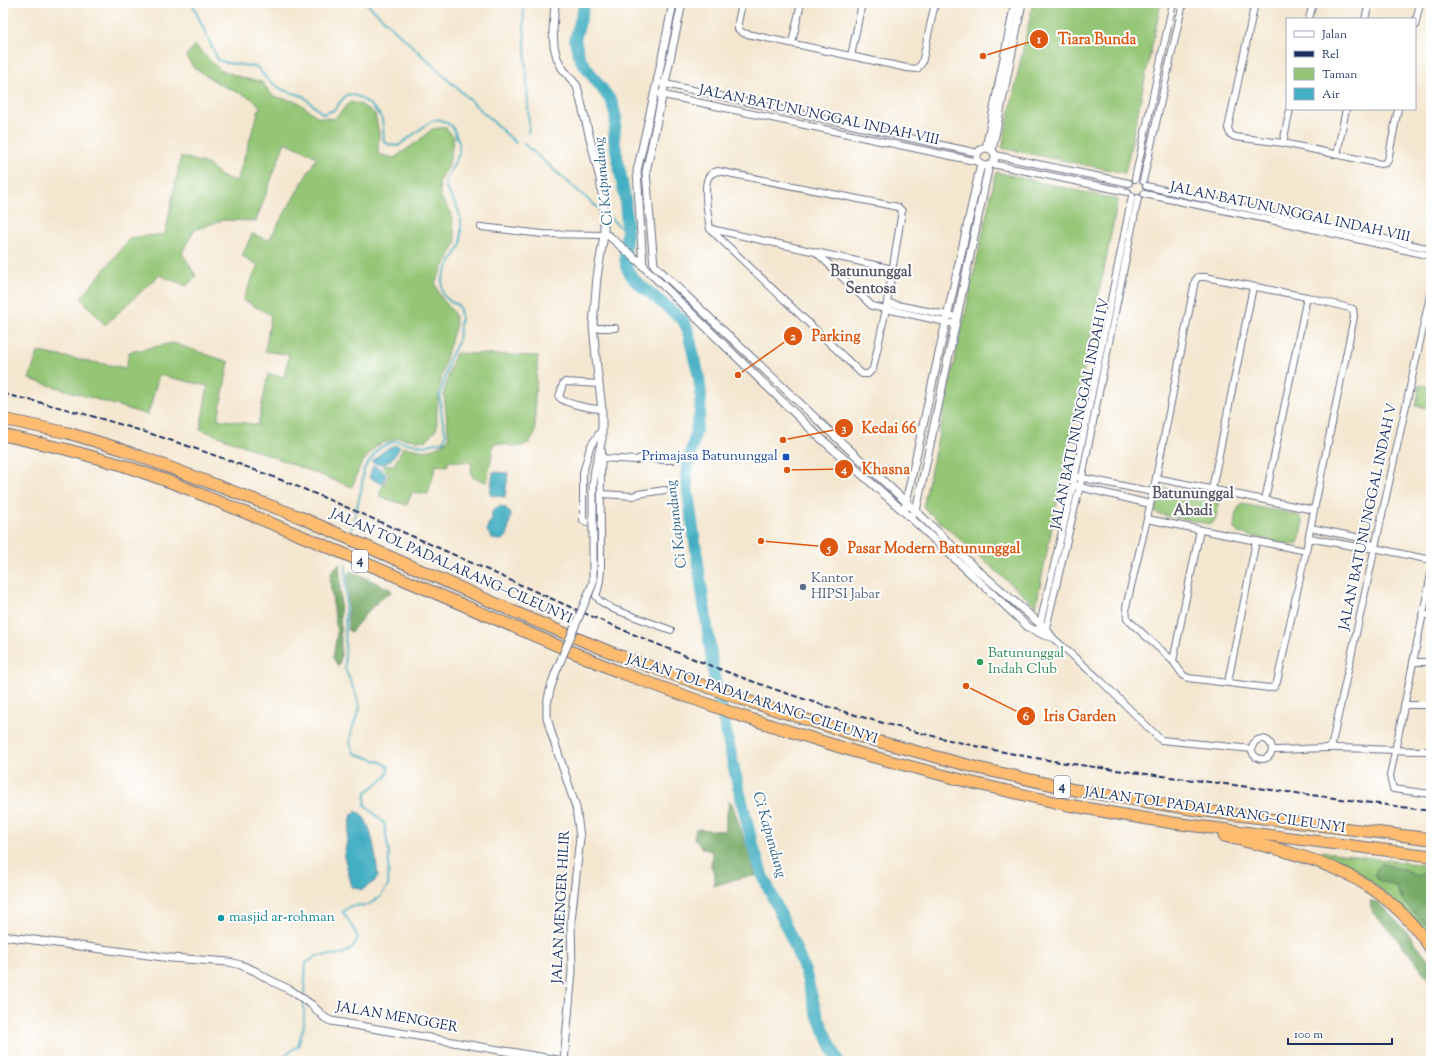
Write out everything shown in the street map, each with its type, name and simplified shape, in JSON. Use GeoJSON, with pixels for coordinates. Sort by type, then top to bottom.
{"type":"FeatureCollection","features":[{"type":"Feature","properties":{"kind":"highway","name":"JALAN TOL PADALARANG–CILEUNYI"},"geometry":{"type":"LineString","coordinates":[[3,419],[68,433],[121,449],[187,473],[300,517],[615,654],[708,688],[862,737],[920,753],[1075,790],[1197,810],[1431,839]]}},
{"type":"Feature","properties":{"kind":"highway","name":"JALAN TOL PADALARANG–CILEUNYI"},"geometry":{"type":"LineString","coordinates":[[3,435],[87,455],[122,465],[176,484],[321,544],[618,672],[741,716],[859,753],[969,782],[1063,804],[1173,823],[1431,856]]}},
{"type":"Feature","properties":{"kind":"highway"},"geometry":{"type":"LineString","coordinates":[[1173,823],[1284,850],[1320,861],[1354,877],[1381,893],[1405,916],[1431,949]]}},
{"type":"Feature","properties":{"kind":"highway"},"geometry":{"type":"LineString","coordinates":[[1391,834],[1431,832]]}},
{"type":"Feature","properties":{"kind":"street","name":"JALAN MENGER HILIR"},"geometry":{"type":"LineString","coordinates":[[555,3],[553,30],[554,46],[557,58],[562,68],[577,86],[581,98],[600,179],[607,235],[597,277],[594,328],[602,409],[602,439],[595,468],[593,486],[594,583],[555,674],[547,704],[547,717],[551,732],[576,807],[580,837],[571,921],[572,971],[564,1061]]}},
{"type":"Feature","properties":{"kind":"street"},"geometry":{"type":"LineString","coordinates":[[643,266],[637,171],[655,93],[673,3]]}},
{"type":"Feature","properties":{"kind":"street"},"geometry":{"type":"LineString","coordinates":[[682,3],[666,84],[646,172],[654,265],[974,567],[1042,630],[1052,637],[1101,681],[1161,740],[1252,749]]}},
{"type":"Feature","properties":{"kind":"street"},"geometry":{"type":"LineString","coordinates":[[742,3],[738,29],[743,33],[907,68],[917,68],[922,63],[935,3]]}},
{"type":"Feature","properties":{"kind":"street"},"geometry":{"type":"LineString","coordinates":[[792,43],[801,3]]}},
{"type":"Feature","properties":{"kind":"street"},"geometry":{"type":"LineString","coordinates":[[850,56],[862,3]]}},
{"type":"Feature","properties":{"kind":"street"},"geometry":{"type":"LineString","coordinates":[[916,511],[990,164],[994,160],[991,151],[1015,3]]}},
{"type":"Feature","properties":{"kind":"street"},"geometry":{"type":"LineString","coordinates":[[991,151],[1022,3]]}},
{"type":"Feature","properties":{"kind":"street"},"geometry":{"type":"LineString","coordinates":[[1135,179],[1173,3]]}},
{"type":"Feature","properties":{"kind":"street"},"geometry":{"type":"LineString","coordinates":[[1129,183],[981,149],[977,158],[980,163],[985,166],[990,164],[1132,195],[1144,194],[1146,190],[1145,183],[1183,3]]}},
{"type":"Feature","properties":{"kind":"street"},"geometry":{"type":"LineString","coordinates":[[1255,3],[1228,128],[1230,134],[1235,137],[1283,143],[1381,164],[1386,163],[1388,160],[1398,110]]}},
{"type":"Feature","properties":{"kind":"street"},"geometry":{"type":"LineString","coordinates":[[1309,18],[1313,3]]}},
{"type":"Feature","properties":{"kind":"street"},"geometry":{"type":"LineString","coordinates":[[1365,18],[1369,3]]}},
{"type":"Feature","properties":{"kind":"street"},"geometry":{"type":"LineString","coordinates":[[1416,21],[1420,3]]}},
{"type":"Feature","properties":{"kind":"street"},"geometry":{"type":"LineString","coordinates":[[1167,30],[1177,32]]}},
{"type":"Feature","properties":{"kind":"street","name":"JALAN BATUNUNGGAL INDAH VIII"},"geometry":{"type":"LineString","coordinates":[[657,82],[978,153]]}},
{"type":"Feature","properties":{"kind":"street","name":"JALAN BATUNUNGGAL INDAH VIII"},"geometry":{"type":"LineString","coordinates":[[655,93],[980,163]]}},
{"type":"Feature","properties":{"kind":"street"},"geometry":{"type":"LineString","coordinates":[[1283,143],[1290,110]]}},
{"type":"Feature","properties":{"kind":"street"},"geometry":{"type":"LineString","coordinates":[[1337,154],[1346,110]]}},
{"type":"Feature","properties":{"kind":"street"},"geometry":{"type":"LineString","coordinates":[[907,515],[906,502],[980,163]]}},
{"type":"Feature","properties":{"kind":"street"},"geometry":{"type":"LineString","coordinates":[[718,171],[898,207],[902,211],[902,217],[873,369],[868,374],[862,374],[710,229],[706,197],[708,178],[713,172],[718,171]]}},
{"type":"Feature","properties":{"kind":"street"},"geometry":{"type":"LineString","coordinates":[[1132,195],[1127,187],[1129,183],[1135,179],[1140,179],[1145,183]]}},
{"type":"Feature","properties":{"kind":"street","name":"JALAN BATUNUNGGAL INDAH VIII"},"geometry":{"type":"LineString","coordinates":[[1145,183],[1431,248]]}},
{"type":"Feature","properties":{"kind":"street","name":"JALAN BATUNUNGGAL INDAH VIII"},"geometry":{"type":"LineString","coordinates":[[1144,194],[1295,225],[1431,256]]}},
{"type":"Feature","properties":{"kind":"street","name":"JALAN BATUNUNGGAL INDAH IV"},"geometry":{"type":"LineString","coordinates":[[1042,630],[1132,195]]}},
{"type":"Feature","properties":{"kind":"street","name":"JALAN BATUNUNGGAL INDAH IV"},"geometry":{"type":"LineString","coordinates":[[1042,630],[1082,478],[1132,195]]}},
{"type":"Feature","properties":{"kind":"street"},"geometry":{"type":"LineString","coordinates":[[1295,225],[1296,218]]}},
{"type":"Feature","properties":{"kind":"street"},"geometry":{"type":"LineString","coordinates":[[481,227],[543,234],[607,235],[643,266],[817,435],[907,515],[1028,627],[1042,630]]}},
{"type":"Feature","properties":{"kind":"street"},"geometry":{"type":"LineString","coordinates":[[710,229],[893,269]]}},
{"type":"Feature","properties":{"kind":"street"},"geometry":{"type":"LineString","coordinates":[[817,253],[872,306],[886,306],[956,321]]}},
{"type":"Feature","properties":{"kind":"street"},"geometry":{"type":"LineString","coordinates":[[643,266],[654,265]]}},
{"type":"Feature","properties":{"kind":"street"},"geometry":{"type":"LineString","coordinates":[[1198,277],[1206,277],[1253,286],[1307,297],[1353,309],[1354,317],[1309,538],[1277,682],[1274,686],[1269,688],[1188,678],[1183,675],[1173,661],[1127,619],[1126,607],[1156,478],[1195,281],[1198,277]]}},
{"type":"Feature","properties":{"kind":"street"},"geometry":{"type":"LineString","coordinates":[[1212,489],[1253,286]]}},
{"type":"Feature","properties":{"kind":"street","name":"JALAN BATUNUNGGAL INDAH V"},"geometry":{"type":"LineString","coordinates":[[1331,748],[1431,291]]}},
{"type":"Feature","properties":{"kind":"street"},"geometry":{"type":"LineString","coordinates":[[1265,500],[1307,297]]}},
{"type":"Feature","properties":{"kind":"street"},"geometry":{"type":"LineString","coordinates":[[594,328],[615,328]]}},
{"type":"Feature","properties":{"kind":"street"},"geometry":{"type":"LineString","coordinates":[[599,384],[565,382],[559,397],[563,401],[588,408],[602,409]]}},
{"type":"Feature","properties":{"kind":"street"},"geometry":{"type":"LineString","coordinates":[[601,525],[587,523],[583,520],[583,472],[590,446],[602,429]]}},
{"type":"Feature","properties":{"kind":"street"},"geometry":{"type":"LineString","coordinates":[[602,439],[600,472],[602,494],[600,580],[596,596],[600,601],[613,609],[671,630]]}},
{"type":"Feature","properties":{"kind":"street"},"geometry":{"type":"LineString","coordinates":[[601,458],[636,460],[650,457],[672,460]]}},
{"type":"Feature","properties":{"kind":"street"},"geometry":{"type":"LineString","coordinates":[[1075,476],[1153,492]]}},
{"type":"Feature","properties":{"kind":"street"},"geometry":{"type":"LineString","coordinates":[[1156,478],[1314,510]]}},
{"type":"Feature","properties":{"kind":"street"},"geometry":{"type":"LineString","coordinates":[[1073,486],[1150,504]]}},
{"type":"Feature","properties":{"kind":"street"},"geometry":{"type":"LineString","coordinates":[[602,494],[634,496],[638,494],[665,490]]}},
{"type":"Feature","properties":{"kind":"street"},"geometry":{"type":"LineString","coordinates":[[907,515],[916,511]]}},
{"type":"Feature","properties":{"kind":"street"},"geometry":{"type":"LineString","coordinates":[[1147,519],[1306,551]]}},
{"type":"Feature","properties":{"kind":"street"},"geometry":{"type":"LineString","coordinates":[[1311,528],[1366,539],[1374,548]]}},
{"type":"Feature","properties":{"kind":"street"},"geometry":{"type":"LineString","coordinates":[[1173,661],[1200,530]]}},
{"type":"Feature","properties":{"kind":"street"},"geometry":{"type":"LineString","coordinates":[[1309,538],[1363,548],[1374,548],[1431,560]]}},
{"type":"Feature","properties":{"kind":"street"},"geometry":{"type":"LineString","coordinates":[[1228,682],[1256,541]]}},
{"type":"Feature","properties":{"kind":"street"},"geometry":{"type":"LineString","coordinates":[[1431,574],[1390,776],[1393,789],[1431,794]]}},
{"type":"Feature","properties":{"kind":"street"},"geometry":{"type":"LineString","coordinates":[[1422,615],[1431,615]]}},
{"type":"Feature","properties":{"kind":"street"},"geometry":{"type":"LineString","coordinates":[[1413,662],[1431,662]]}},
{"type":"Feature","properties":{"kind":"street"},"geometry":{"type":"LineString","coordinates":[[1404,705],[1431,705]]}},
{"type":"Feature","properties":{"kind":"street"},"geometry":{"type":"LineString","coordinates":[[1252,749],[1255,743],[1263,739],[1269,741],[1273,750]]}},
{"type":"Feature","properties":{"kind":"street"},"geometry":{"type":"LineString","coordinates":[[1273,750],[1331,748],[1395,751],[1431,750]]}},
{"type":"Feature","properties":{"kind":"street"},"geometry":{"type":"LineString","coordinates":[[1252,749],[1256,757],[1262,759],[1268,758],[1273,750]]}},
{"type":"Feature","properties":{"kind":"street","name":"JALAN MENGGER"},"geometry":{"type":"LineString","coordinates":[[3,936],[171,958],[228,962],[241,965],[255,971],[292,991],[325,1018],[331,1021],[564,1061]]}},
{"type":"Feature","properties":{"kind":"green space"},"geometry":{"type":"Polygon","coordinates":[[[1033,3],[1161,3],[1125,173],[1002,148],[1033,3]]]}},
{"type":"Feature","properties":{"kind":"green space"},"geometry":{"type":"Polygon","coordinates":[[[195,45],[220,70],[246,79],[261,81],[273,96],[298,102],[318,117],[334,119],[350,102],[360,104],[375,114],[379,134],[378,154],[394,158],[417,142],[432,129],[445,127],[454,137],[448,168],[439,181],[440,196],[451,212],[456,242],[435,283],[440,296],[454,313],[456,324],[439,389],[437,428],[426,441],[397,438],[377,445],[361,464],[352,487],[200,429],[208,386],[159,375],[148,415],[29,379],[38,352],[126,368],[129,352],[173,343],[229,362],[218,419],[258,425],[268,374],[284,377],[289,355],[265,351],[271,315],[243,300],[258,265],[242,256],[252,234],[269,240],[317,157],[285,142],[256,221],[223,220],[194,230],[182,253],[196,276],[187,286],[159,275],[105,325],[81,298],[130,238],[165,234],[181,156],[209,165],[222,177],[237,181],[260,106],[251,98],[221,85],[194,68],[186,56],[195,45]]]}},
{"type":"Feature","properties":{"kind":"green space"},"geometry":{"type":"Polygon","coordinates":[[[996,172],[1118,200],[1036,606],[923,507],[996,172]]]}},
{"type":"Feature","properties":{"kind":"green space"},"geometry":{"type":"Polygon","coordinates":[[[456,353],[538,356],[535,398],[535,433],[529,443],[519,447],[494,443],[487,482],[473,478],[471,473],[472,464],[468,462],[449,461],[447,466],[436,465],[428,494],[412,492],[407,505],[380,497],[380,491],[389,474],[382,467],[384,465],[394,465],[403,447],[426,451],[443,444],[449,438],[444,394],[450,369],[456,353]]]}},
{"type":"Feature","properties":{"kind":"green space"},"geometry":{"type":"Polygon","coordinates":[[[1420,385],[1431,387],[1431,409],[1416,406],[1420,385]]]}},
{"type":"Feature","properties":{"kind":"green space"},"geometry":{"type":"Polygon","coordinates":[[[1162,488],[1213,497],[1218,500],[1217,513],[1214,522],[1212,524],[1208,524],[1155,512],[1159,490],[1162,488]]]}},
{"type":"Feature","properties":{"kind":"green space"},"geometry":{"type":"Polygon","coordinates":[[[1243,504],[1298,515],[1301,518],[1303,525],[1298,543],[1291,545],[1238,533],[1234,529],[1236,512],[1243,504]]]}},
{"type":"Feature","properties":{"kind":"green space"},"geometry":{"type":"Polygon","coordinates":[[[339,564],[341,658],[338,666],[333,658],[337,633],[330,581],[331,572],[339,564]]]}},
{"type":"Feature","properties":{"kind":"green space"},"geometry":{"type":"Polygon","coordinates":[[[351,571],[390,589],[392,592],[375,605],[351,632],[348,630],[348,573],[351,571]]]}},
{"type":"Feature","properties":{"kind":"green space"},"geometry":{"type":"Polygon","coordinates":[[[729,801],[732,803],[756,876],[744,877],[713,886],[715,875],[711,866],[712,852],[701,847],[694,838],[696,829],[724,831],[729,801]]]}},
{"type":"Feature","properties":{"kind":"green space"},"geometry":{"type":"Polygon","coordinates":[[[1319,851],[1431,866],[1431,871],[1426,871],[1416,876],[1407,871],[1381,863],[1387,884],[1396,886],[1402,900],[1431,929],[1431,941],[1376,885],[1332,858],[1319,853],[1319,851]]]}},
{"type":"Feature","properties":{"kind":"green space"},"geometry":{"type":"Polygon","coordinates":[[[1381,863],[1407,871],[1416,876],[1426,871],[1431,871],[1431,929],[1402,900],[1396,886],[1378,880],[1375,874],[1381,863]]]}},
{"type":"Feature","properties":{"kind":"green space"},"geometry":{"type":"Polygon","coordinates":[[[1370,901],[1378,902],[1407,932],[1428,959],[1431,964],[1431,982],[1395,936],[1372,912],[1370,901]]]}},
{"type":"Feature","properties":{"kind":"water"},"geometry":{"type":"Polygon","coordinates":[[[396,445],[400,447],[389,461],[382,464],[373,463],[373,461],[384,451],[396,445]]]}},
{"type":"Feature","properties":{"kind":"water"},"geometry":{"type":"Polygon","coordinates":[[[373,466],[382,470],[386,475],[382,484],[369,478],[373,466]]]}},
{"type":"Feature","properties":{"kind":"water"},"geometry":{"type":"Polygon","coordinates":[[[493,472],[508,473],[505,497],[490,495],[493,472]]]}},
{"type":"Feature","properties":{"kind":"water"},"geometry":{"type":"Polygon","coordinates":[[[500,506],[506,508],[511,515],[506,537],[498,540],[493,539],[487,531],[488,524],[492,520],[492,512],[495,508],[500,506]]]}},
{"type":"Feature","properties":{"kind":"water"},"geometry":{"type":"Polygon","coordinates":[[[357,811],[362,814],[369,827],[378,877],[375,881],[362,890],[352,887],[344,856],[352,814],[357,811]]]}},
{"type":"Feature","properties":{"kind":"waterway"},"geometry":{"type":"LineString","coordinates":[[192,3],[218,60],[227,63],[257,67],[268,80],[283,90],[303,96],[323,114],[334,110],[346,95],[361,98],[381,117],[384,142],[390,145],[398,146],[430,122],[439,119],[452,126],[459,142],[459,154],[446,180],[446,188],[458,209],[461,221],[461,245],[447,268],[442,280],[443,295],[451,302],[458,305],[461,318],[458,342],[449,360],[440,398],[442,418],[446,434],[444,441],[424,446],[395,441],[379,448],[364,469],[361,491],[351,531]]}},
{"type":"Feature","properties":{"kind":"waterway"},"geometry":{"type":"LineString","coordinates":[[366,3],[516,143]]}},
{"type":"Feature","properties":{"kind":"waterway"},"geometry":{"type":"LineString","coordinates":[[523,3],[529,126],[528,133]]}},
{"type":"Feature","properties":{"kind":"waterway","name":"Ci Kapundung"},"geometry":{"type":"LineString","coordinates":[[585,3],[575,40],[580,59],[612,102],[616,118],[614,139],[625,199],[627,229],[625,250],[626,267],[635,281],[683,320],[687,328],[699,377],[701,395],[700,413],[686,474],[714,675],[735,773],[751,839],[762,874],[805,971],[816,1012],[838,1061]]}},
{"type":"Feature","properties":{"kind":"waterway"},"geometry":{"type":"LineString","coordinates":[[523,143],[598,208]]}},
{"type":"Feature","properties":{"kind":"waterway"},"geometry":{"type":"LineString","coordinates":[[610,218],[627,233]]}},
{"type":"Feature","properties":{"kind":"waterway"},"geometry":{"type":"LineString","coordinates":[[304,997],[306,963],[317,956],[343,954],[353,947],[358,938],[343,912],[350,906],[368,905],[380,897],[388,886],[389,853],[384,823],[365,805],[366,792],[386,777],[389,767],[381,762],[354,753],[350,742],[352,729],[360,708],[345,668],[346,566]]}},
{"type":"Feature","properties":{"kind":"waterway"},"geometry":{"type":"LineString","coordinates":[[276,1061],[298,1046],[304,1025],[304,1002]]}},
{"type":"Feature","properties":{"kind":"waterway"},"geometry":{"type":"LineString","coordinates":[[235,1061],[239,1058],[244,1061]]}},
{"type":"Feature","properties":{"kind":"railway"},"geometry":{"type":"LineString","coordinates":[[3,394],[107,420],[209,453],[276,478],[349,508],[640,637],[729,673],[863,717],[953,741],[1053,761],[1431,811]]}},
{"type":"Feature","properties":{"kind":"place","name":"Tiara Bunda"},"geometry":{"type":"Point","coordinates":[983,56]}},
{"type":"Feature","properties":{"kind":"place","name":"Parking"},"geometry":{"type":"Point","coordinates":[738,375]}},
{"type":"Feature","properties":{"kind":"place","name":"Kedai 66"},"geometry":{"type":"Point","coordinates":[783,440]}},
{"type":"Feature","properties":{"kind":"place","name":"Primajasa Batununggal"},"geometry":{"type":"Point","coordinates":[786,457]}},
{"type":"Feature","properties":{"kind":"place","name":"Khasna"},"geometry":{"type":"Point","coordinates":[787,470]}},
{"type":"Feature","properties":{"kind":"place","name":"Pasar Modern Batununggal"},"geometry":{"type":"Point","coordinates":[761,541]}},
{"type":"Feature","properties":{"kind":"place","name":"Kantor HIPSI Jabar"},"geometry":{"type":"Point","coordinates":[803,587]}},
{"type":"Feature","properties":{"kind":"place","name":"Batununggal Indah Club"},"geometry":{"type":"Point","coordinates":[980,662]}},
{"type":"Feature","properties":{"kind":"place","name":"Iris Garden"},"geometry":{"type":"Point","coordinates":[966,686]}},
{"type":"Feature","properties":{"kind":"place","name":"masjid ar-rohman"},"geometry":{"type":"Point","coordinates":[221,918]}},
{"type":"Feature","properties":{"kind":"district","name":"Batununggal Sentosa"},"geometry":{"type":"Point","coordinates":[871,280]}},
{"type":"Feature","properties":{"kind":"district","name":"Batununggal Abadi"},"geometry":{"type":"Point","coordinates":[1193,502]}}]}
